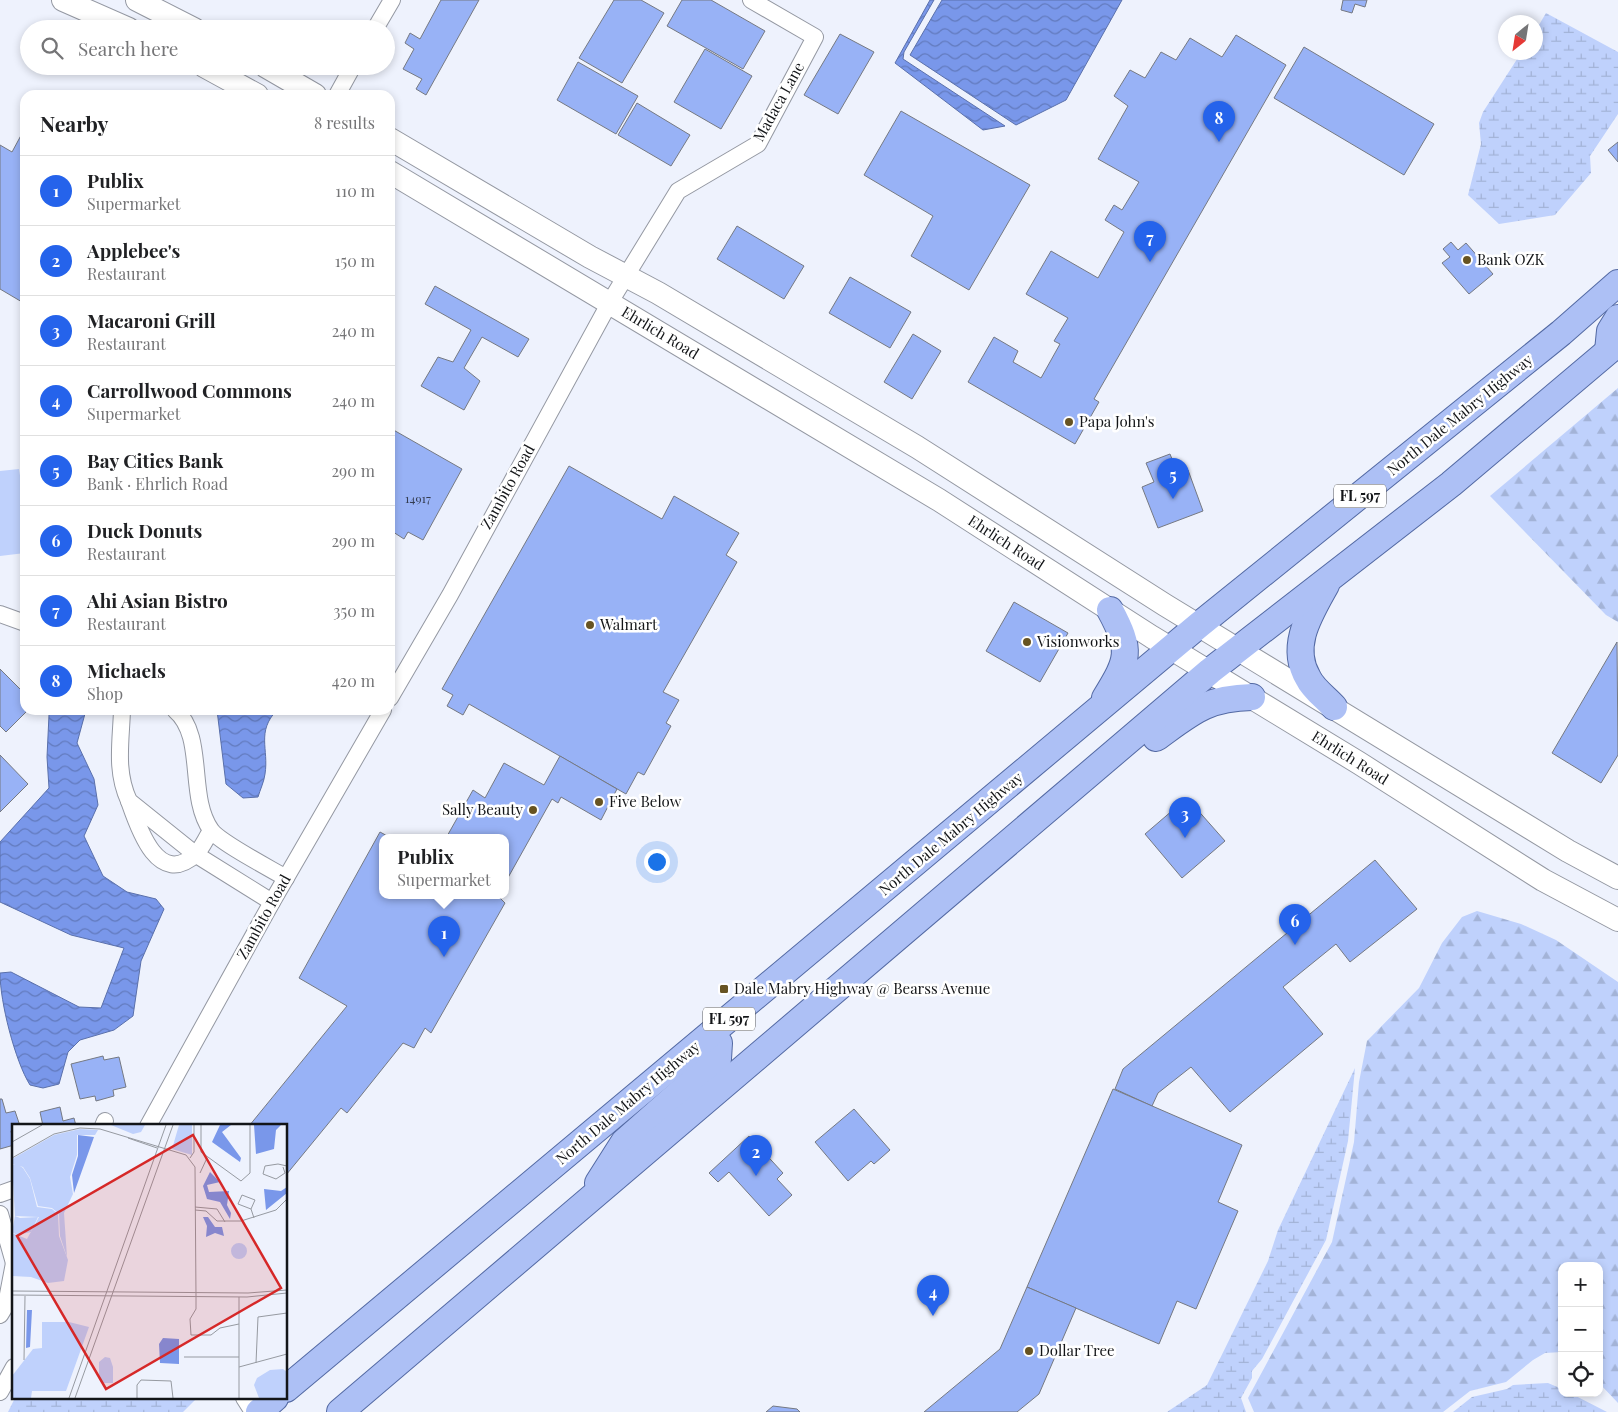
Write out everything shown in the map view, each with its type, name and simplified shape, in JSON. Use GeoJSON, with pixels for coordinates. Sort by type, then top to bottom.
{"type":"FeatureCollection","features":[{"type":"Feature","properties":{"kind":"main road"},"geometry":{"type":"LineString","coordinates":[[63,0],[109,20]]}},
{"type":"Feature","properties":{"kind":"main road"},"geometry":{"type":"LineString","coordinates":[[137,0],[176,20]]}},
{"type":"Feature","properties":{"kind":"main road"},"geometry":{"type":"LineString","coordinates":[[220,75],[248,90]]}},
{"type":"Feature","properties":{"kind":"main road"},"geometry":{"type":"LineString","coordinates":[[281,75],[306,90]]}},
{"type":"Feature","properties":{"kind":"main road"},"geometry":{"type":"LineString","coordinates":[[395,142],[917,447],[1199,625],[1568,851],[1618,878]]}},
{"type":"Feature","properties":{"kind":"main road","name":"Ehrlich Road"},"geometry":{"type":"LineString","coordinates":[[395,175],[938,500],[1172,649],[1252,697],[1543,880],[1618,920]]}},
{"type":"Feature","properties":{"kind":"main road","name":"North Dale Mabry Highway"},"geometry":{"type":"LineString","coordinates":[[288,1387],[1095,714],[1199,625],[1547,344],[1618,283]]}},
{"type":"Feature","properties":{"kind":"main road"},"geometry":{"type":"LineString","coordinates":[[1613,347],[1610,331],[1618,318]]}},
{"type":"Feature","properties":{"kind":"main road","name":"FL 597"},"geometry":{"type":"LineString","coordinates":[[340,1412],[1210,671],[1451,484],[1613,347]]}},
{"type":"Feature","properties":{"kind":"main road"},"geometry":{"type":"LineString","coordinates":[[1331,576],[1309,616],[1300,641],[1300,659],[1308,679],[1334,707]]}},
{"type":"Feature","properties":{"kind":"main road"},"geometry":{"type":"LineString","coordinates":[[1095,714],[1120,674],[1127,656],[1121,631],[1110,610]]}},
{"type":"Feature","properties":{"kind":"main road"},"geometry":{"type":"LineString","coordinates":[[1073,789],[1100,778],[1195,709],[1220,699],[1252,697]]}},
{"type":"Feature","properties":{"kind":"main road"},"geometry":{"type":"LineString","coordinates":[[586,1203],[624,1142],[718,1059],[719,1043],[711,1034]]}},
{"type":"Feature","properties":{"kind":"main road"},"geometry":{"type":"LineString","coordinates":[[259,1412],[273,1400]]}},
{"type":"Feature","properties":{"kind":"street"},"geometry":{"type":"LineString","coordinates":[[380,20],[392,0]]}},
{"type":"Feature","properties":{"kind":"street","name":"Madaca Lane"},"geometry":{"type":"LineString","coordinates":[[625,275],[678,191],[758,144],[814,37],[751,0]]}},
{"type":"Feature","properties":{"kind":"street"},"geometry":{"type":"LineString","coordinates":[[340,90],[348,75]]}},
{"type":"Feature","properties":{"kind":"street","name":"Zambito Road"},"geometry":{"type":"LineString","coordinates":[[395,689],[450,595],[625,275]]}},
{"type":"Feature","properties":{"kind":"street"},"geometry":{"type":"LineString","coordinates":[[0,614],[20,621]]}},
{"type":"Feature","properties":{"kind":"street"},"geometry":{"type":"LineString","coordinates":[[122,715],[118,765],[123,789],[138,828],[152,854],[163,862],[178,864],[196,854],[211,831]]}},
{"type":"Feature","properties":{"kind":"street"},"geometry":{"type":"LineString","coordinates":[[181,715],[192,737],[199,802],[211,831],[286,878]]}},
{"type":"Feature","properties":{"kind":"street","name":"Zambito Road"},"geometry":{"type":"LineString","coordinates":[[149,1124],[272,902],[380,715]]}},
{"type":"Feature","properties":{"kind":"street"},"geometry":{"type":"LineString","coordinates":[[129,801],[196,854],[272,902]]}},
{"type":"Feature","properties":{"kind":"street"},"geometry":{"type":"LineString","coordinates":[[0,1194],[12,1190]]}},
{"type":"Feature","properties":{"kind":"street"},"geometry":{"type":"LineString","coordinates":[[0,1214],[12,1256]]}},
{"type":"Feature","properties":{"kind":"street"},"geometry":{"type":"LineString","coordinates":[[0,1315],[6,1305],[12,1274]]}},
{"type":"Feature","properties":{"kind":"street"},"geometry":{"type":"LineString","coordinates":[[0,1392],[12,1371]]}},
{"type":"Feature","properties":{"kind":"street"},"geometry":{"type":"LineString","coordinates":[[245,1400],[253,1412]]}},
{"type":"Feature","properties":{"kind":"green space"},"geometry":{"type":"Polygon","coordinates":[[[1546,13],[1618,52],[1618,114],[1590,156],[1591,173],[1555,215],[1499,224],[1468,195],[1481,144],[1479,123],[1483,112],[1516,60],[1543,60],[1543,18],[1546,13]]]}},
{"type":"Feature","properties":{"kind":"green space"},"geometry":{"type":"Polygon","coordinates":[[[1618,388],[1618,622],[1606,615],[1490,496],[1618,388]]]}},
{"type":"Feature","properties":{"kind":"green space"},"geometry":{"type":"Polygon","coordinates":[[[19,469],[20,554],[0,556],[0,471],[19,469]]]}},
{"type":"Feature","properties":{"kind":"green space"},"geometry":{"type":"Polygon","coordinates":[[[1477,911],[1521,924],[1556,940],[1618,982],[1618,1403],[1603,1387],[1603,1262],[1558,1262],[1558,1352],[1545,1353],[1533,1360],[1506,1382],[1470,1391],[1443,1412],[1254,1412],[1248,1398],[1332,1242],[1354,1142],[1359,1082],[1367,1041],[1419,988],[1442,943],[1462,917],[1477,911]]]}},
{"type":"Feature","properties":{"kind":"green space"},"geometry":{"type":"Polygon","coordinates":[[[1355,1068],[1348,1141],[1326,1240],[1262,1359],[1252,1371],[1252,1378],[1241,1398],[1246,1412],[1167,1412],[1207,1385],[1268,1261],[1278,1230],[1355,1068]]]}},
{"type":"Feature","properties":{"kind":"green space"},"geometry":{"type":"Polygon","coordinates":[[[1548,1383],[1558,1387],[1558,1397],[1578,1397],[1607,1412],[1453,1412],[1472,1397],[1507,1389],[1513,1385],[1548,1383]]]}},
{"type":"Feature","properties":{"kind":"green space"},"geometry":{"type":"Polygon","coordinates":[[[14,1400],[195,1400],[183,1412],[8,1412],[14,1400]]]}},
{"type":"Feature","properties":{"kind":"water"},"geometry":{"type":"Polygon","coordinates":[[[930,0],[934,0],[904,52],[903,59],[1005,126],[983,130],[895,63],[930,0]]]}},
{"type":"Feature","properties":{"kind":"water"},"geometry":{"type":"Polygon","coordinates":[[[942,0],[1122,0],[1066,100],[1016,125],[910,55],[942,0]]]}},
{"type":"Feature","properties":{"kind":"water"},"geometry":{"type":"Polygon","coordinates":[[[49,715],[85,715],[77,743],[94,779],[98,805],[84,836],[103,876],[127,892],[156,899],[164,909],[141,961],[133,1016],[114,1030],[80,1040],[68,1052],[59,1084],[43,1088],[30,1085],[19,1061],[6,1015],[0,973],[11,972],[79,1007],[101,1008],[124,948],[71,935],[0,902],[0,842],[49,788],[47,757],[49,715]]]}},
{"type":"Feature","properties":{"kind":"water"},"geometry":{"type":"Polygon","coordinates":[[[218,715],[273,715],[265,733],[266,765],[258,797],[243,798],[226,784],[218,715]]]}},
{"type":"Feature","properties":{"kind":"building"},"geometry":{"type":"Polygon","coordinates":[[[441,0],[479,0],[426,95],[416,89],[422,79],[403,69],[414,49],[405,43],[410,33],[420,39],[441,0]]]}},
{"type":"Feature","properties":{"kind":"building"},"geometry":{"type":"Polygon","coordinates":[[[614,0],[641,0],[664,13],[622,83],[579,58],[614,0]]]}},
{"type":"Feature","properties":{"kind":"building"},"geometry":{"type":"Polygon","coordinates":[[[682,0],[711,0],[765,31],[743,69],[667,26],[682,0]]]}},
{"type":"Feature","properties":{"kind":"building"},"geometry":{"type":"Polygon","coordinates":[[[1343,0],[1367,0],[1365,7],[1355,4],[1352,13],[1341,10],[1343,0]]]}},
{"type":"Feature","properties":{"kind":"building"},"geometry":{"type":"Polygon","coordinates":[[[840,34],[874,52],[838,114],[804,95],[840,34]]]}},
{"type":"Feature","properties":{"kind":"building"},"geometry":{"type":"Polygon","coordinates":[[[1236,35],[1286,65],[1094,399],[1099,402],[1075,444],[968,382],[994,337],[1018,351],[1013,362],[1041,378],[1060,344],[1054,341],[1068,318],[1026,294],[1051,251],[1098,278],[1124,232],[1105,220],[1114,205],[1122,210],[1139,182],[1098,159],[1128,106],[1114,96],[1130,70],[1145,78],[1161,52],[1176,60],[1190,38],[1222,57],[1236,35]]]}},
{"type":"Feature","properties":{"kind":"building"},"geometry":{"type":"Polygon","coordinates":[[[1304,47],[1434,124],[1404,175],[1274,98],[1304,47]]]}},
{"type":"Feature","properties":{"kind":"building"},"geometry":{"type":"Polygon","coordinates":[[[705,49],[752,76],[721,129],[674,102],[705,49]]]}},
{"type":"Feature","properties":{"kind":"building"},"geometry":{"type":"Polygon","coordinates":[[[578,62],[638,96],[616,134],[557,100],[578,62]]]}},
{"type":"Feature","properties":{"kind":"building"},"geometry":{"type":"Polygon","coordinates":[[[637,103],[690,135],[671,166],[618,135],[637,103]]]}},
{"type":"Feature","properties":{"kind":"building"},"geometry":{"type":"Polygon","coordinates":[[[901,111],[1030,185],[969,290],[911,256],[933,216],[864,175],[901,111]]]}},
{"type":"Feature","properties":{"kind":"building"},"geometry":{"type":"Polygon","coordinates":[[[20,137],[20,301],[0,289],[0,145],[12,152],[20,137]]]}},
{"type":"Feature","properties":{"kind":"building"},"geometry":{"type":"Polygon","coordinates":[[[1618,142],[1618,162],[1608,150],[1618,142]]]}},
{"type":"Feature","properties":{"kind":"building"},"geometry":{"type":"Polygon","coordinates":[[[737,226],[804,266],[784,299],[717,259],[737,226]]]}},
{"type":"Feature","properties":{"kind":"building"},"geometry":{"type":"Polygon","coordinates":[[[1451,242],[1458,250],[1466,243],[1493,274],[1469,294],[1442,263],[1450,257],[1443,249],[1451,242]]]}},
{"type":"Feature","properties":{"kind":"building"},"geometry":{"type":"Polygon","coordinates":[[[850,277],[911,312],[890,348],[829,313],[850,277]]]}},
{"type":"Feature","properties":{"kind":"building"},"geometry":{"type":"Polygon","coordinates":[[[435,286],[529,339],[518,357],[482,337],[464,368],[480,381],[464,410],[421,386],[438,357],[453,362],[471,330],[425,304],[435,286]]]}},
{"type":"Feature","properties":{"kind":"building"},"geometry":{"type":"Polygon","coordinates":[[[913,334],[941,351],[912,399],[884,382],[913,334]]]}},
{"type":"Feature","properties":{"kind":"building"},"geometry":{"type":"Polygon","coordinates":[[[395,431],[462,469],[423,540],[408,532],[404,539],[395,533],[395,431]]]}},
{"type":"Feature","properties":{"kind":"building"},"geometry":{"type":"Polygon","coordinates":[[[1170,454],[1178,474],[1188,470],[1203,511],[1158,528],[1142,487],[1154,482],[1146,463],[1170,454]]]}},
{"type":"Feature","properties":{"kind":"building","name":"Walmart"},"geometry":{"type":"Polygon","coordinates":[[[569,466],[662,519],[674,496],[739,533],[726,555],[737,562],[663,692],[679,700],[666,723],[671,726],[644,775],[638,772],[626,794],[469,704],[463,715],[447,706],[453,695],[442,689],[569,466]]]}},
{"type":"Feature","properties":{"kind":"building","name":"Visionworks"},"geometry":{"type":"Polygon","coordinates":[[[1014,602],[1068,633],[1040,682],[986,651],[1014,602]]]}},
{"type":"Feature","properties":{"kind":"building"},"geometry":{"type":"Polygon","coordinates":[[[1617,642],[1618,755],[1601,783],[1552,753],[1617,642]]]}},
{"type":"Feature","properties":{"kind":"building"},"geometry":{"type":"Polygon","coordinates":[[[0,669],[20,689],[20,715],[23,715],[6,732],[0,726],[0,669]]]}},
{"type":"Feature","properties":{"kind":"building"},"geometry":{"type":"Polygon","coordinates":[[[0,755],[28,784],[0,812],[0,755]]]}},
{"type":"Feature","properties":{"kind":"building"},"geometry":{"type":"Polygon","coordinates":[[[560,756],[617,789],[601,820],[561,797],[558,803],[552,799],[509,876],[509,834],[448,834],[473,790],[485,798],[504,763],[544,785],[560,756]]]}},
{"type":"Feature","properties":{"kind":"building"},"geometry":{"type":"Polygon","coordinates":[[[1187,798],[1225,841],[1182,878],[1145,834],[1187,798]]]}},
{"type":"Feature","properties":{"kind":"building"},"geometry":{"type":"Polygon","coordinates":[[[380,832],[384,834],[379,834],[379,899],[501,899],[505,903],[431,1033],[425,1028],[414,1048],[403,1043],[347,1113],[341,1108],[288,1173],[288,1124],[251,1124],[347,1006],[299,978],[380,832]]]}},
{"type":"Feature","properties":{"kind":"building"},"geometry":{"type":"Polygon","coordinates":[[[1375,860],[1417,909],[1350,962],[1336,944],[1283,987],[1323,1034],[1230,1112],[1191,1067],[1158,1093],[1152,1106],[1115,1089],[1123,1069],[1375,860]]]}},
{"type":"Feature","properties":{"kind":"building"},"geometry":{"type":"Polygon","coordinates":[[[103,1056],[104,1060],[119,1057],[126,1087],[113,1090],[114,1096],[96,1101],[95,1096],[80,1099],[71,1064],[103,1056]]]}},
{"type":"Feature","properties":{"kind":"building"},"geometry":{"type":"Polygon","coordinates":[[[1113,1089],[1242,1145],[1218,1202],[1238,1211],[1196,1309],[1177,1301],[1159,1344],[1027,1287],[1113,1089]]]}},
{"type":"Feature","properties":{"kind":"building"},"geometry":{"type":"Polygon","coordinates":[[[0,1099],[2,1099],[6,1113],[15,1111],[19,1124],[12,1124],[12,1146],[0,1149],[0,1099]]]}},
{"type":"Feature","properties":{"kind":"building"},"geometry":{"type":"Polygon","coordinates":[[[60,1107],[63,1121],[74,1118],[76,1124],[43,1124],[40,1112],[60,1107]]]}},
{"type":"Feature","properties":{"kind":"building"},"geometry":{"type":"Polygon","coordinates":[[[854,1109],[890,1150],[874,1164],[871,1161],[848,1181],[815,1142],[854,1109]]]}},
{"type":"Feature","properties":{"kind":"building"},"geometry":{"type":"Polygon","coordinates":[[[749,1136],[783,1173],[777,1179],[792,1195],[769,1216],[729,1172],[718,1182],[709,1173],[749,1136]]]}},
{"type":"Feature","properties":{"kind":"building"},"geometry":{"type":"Polygon","coordinates":[[[1027,1287],[1076,1308],[1039,1394],[1017,1412],[924,1412],[1000,1349],[1027,1287]]]}},
{"type":"Feature","properties":{"kind":"building"},"geometry":{"type":"Polygon","coordinates":[[[773,1406],[797,1409],[800,1412],[766,1412],[773,1406]]]}},
{"type":"Feature","properties":{"kind":"place","name":"Michaels"},"geometry":{"type":"Point","coordinates":[1219,142]}},
{"type":"Feature","properties":{"kind":"place","name":"Bank OZK"},"geometry":{"type":"Point","coordinates":[1467,260]}},
{"type":"Feature","properties":{"kind":"place","name":"Ahi Asian Bistro"},"geometry":{"type":"Point","coordinates":[1150,262]}},
{"type":"Feature","properties":{"kind":"place","name":"Papa John's"},"geometry":{"type":"Point","coordinates":[1069,422]}},
{"type":"Feature","properties":{"kind":"place","name":"Bay Cities Bank"},"geometry":{"type":"Point","coordinates":[1173,499]}},
{"type":"Feature","properties":{"kind":"place","name":"Walmart"},"geometry":{"type":"Point","coordinates":[590,625]}},
{"type":"Feature","properties":{"kind":"place","name":"Visionworks"},"geometry":{"type":"Point","coordinates":[1027,642]}},
{"type":"Feature","properties":{"kind":"place","name":"Five Below"},"geometry":{"type":"Point","coordinates":[599,802]}},
{"type":"Feature","properties":{"kind":"place","name":"Sally Beauty"},"geometry":{"type":"Point","coordinates":[533,810]}},
{"type":"Feature","properties":{"kind":"place","name":"Macaroni Grill"},"geometry":{"type":"Point","coordinates":[1185,838]}},
{"type":"Feature","properties":{"kind":"place","name":"Duck Donuts"},"geometry":{"type":"Point","coordinates":[1295,945]}},
{"type":"Feature","properties":{"kind":"place","name":"Publix"},"geometry":{"type":"Point","coordinates":[444,957]}},
{"type":"Feature","properties":{"kind":"place","name":"Dale Mabry Highway @ Bearss Avenue"},"geometry":{"type":"Point","coordinates":[724,989]}},
{"type":"Feature","properties":{"kind":"place","name":"Applebee's"},"geometry":{"type":"Point","coordinates":[756,1176]}},
{"type":"Feature","properties":{"kind":"place","name":"Carrollwood Commons"},"geometry":{"type":"Point","coordinates":[933,1316]}},
{"type":"Feature","properties":{"kind":"place","name":"Dollar Tree"},"geometry":{"type":"Point","coordinates":[1029,1351]}}]}
